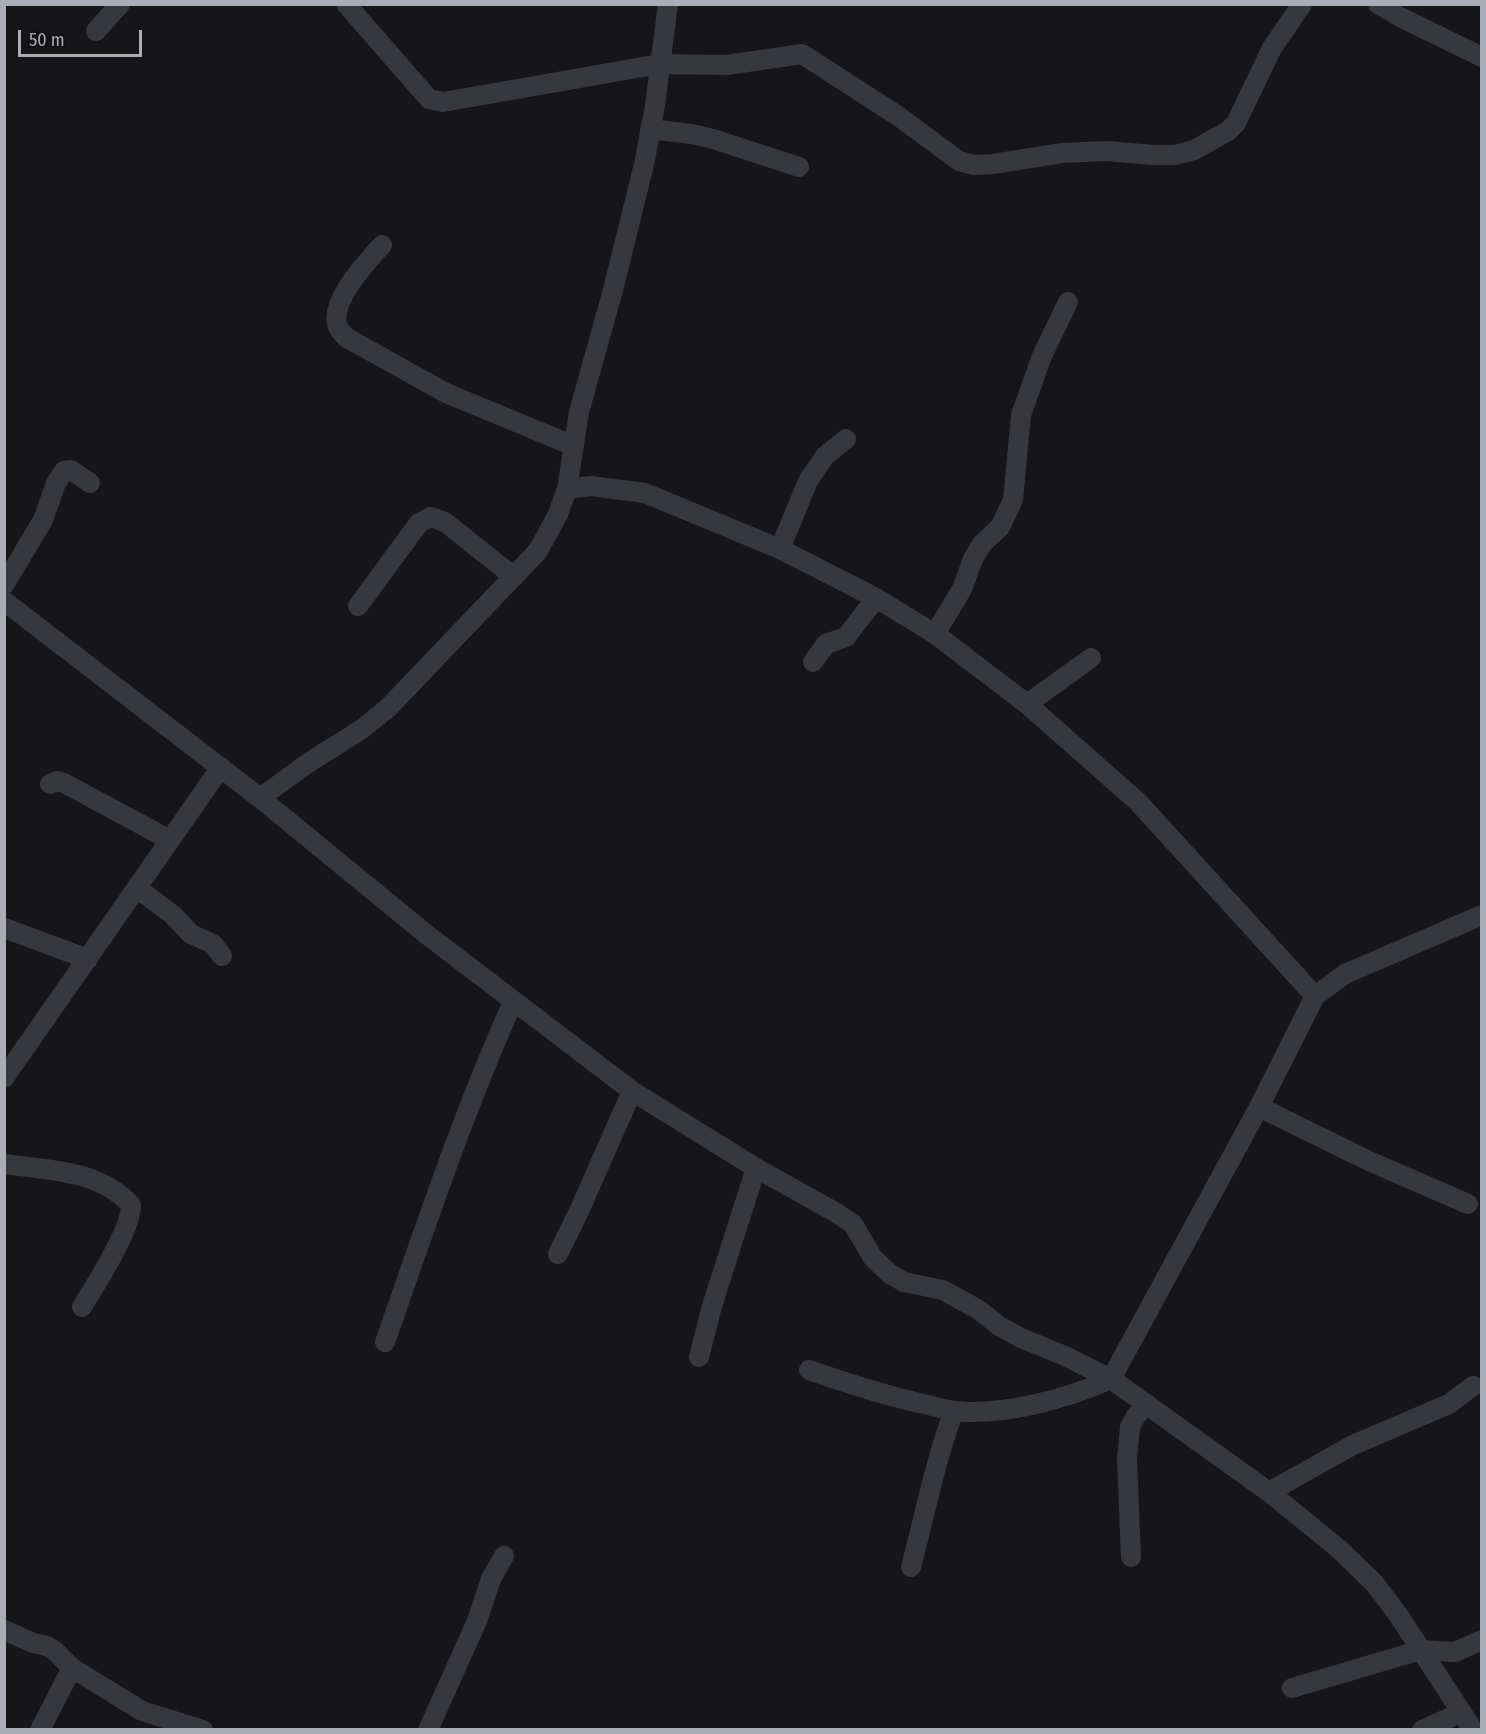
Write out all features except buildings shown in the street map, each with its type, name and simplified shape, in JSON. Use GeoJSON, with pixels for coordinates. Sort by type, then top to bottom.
{"type":"FeatureCollection","features":[{"type":"Feature","properties":{"kind":"street"},"geometry":{"type":"LineString","coordinates":[[96,31],[120,4]]}},
{"type":"Feature","properties":{"kind":"street"},"geometry":{"type":"LineString","coordinates":[[346,4],[429,99],[443,102],[660,64],[727,65],[802,54],[898,117],[959,161],[974,165],[1062,153],[1107,150],[1175,155],[1194,150],[1228,132],[1236,123],[1272,48],[1302,4]]}},
{"type":"Feature","properties":{"kind":"street"},"geometry":{"type":"LineString","coordinates":[[260,798],[308,763],[362,729],[388,708],[538,551],[558,514],[567,489],[579,411],[613,290],[645,160],[668,4]]}},
{"type":"Feature","properties":{"kind":"street"},"geometry":{"type":"LineString","coordinates":[[1378,4],[1482,57]]}},
{"type":"Feature","properties":{"kind":"street"},"geometry":{"type":"LineString","coordinates":[[650,129],[713,139],[799,167]]}},
{"type":"Feature","properties":{"kind":"street"},"geometry":{"type":"LineString","coordinates":[[382,245],[354,275],[336,312],[338,327],[347,338],[446,393],[574,446]]}},
{"type":"Feature","properties":{"kind":"street"},"geometry":{"type":"LineString","coordinates":[[935,634],[962,589],[973,559],[982,544],[1000,527],[1013,500],[1021,416],[1042,356],[1068,302]]}},
{"type":"Feature","properties":{"kind":"street"},"geometry":{"type":"LineString","coordinates":[[780,549],[808,481],[825,456],[846,439]]}},
{"type":"Feature","properties":{"kind":"street"},"geometry":{"type":"LineString","coordinates":[[4,585],[43,520],[56,483],[64,471],[71,470],[90,483]]}},
{"type":"Feature","properties":{"kind":"street"},"geometry":{"type":"LineString","coordinates":[[567,489],[591,486],[645,493],[780,549],[876,598],[935,634],[1027,704],[1138,802],[1315,996]]}},
{"type":"Feature","properties":{"kind":"street"},"geometry":{"type":"LineString","coordinates":[[358,606],[419,523],[430,517],[445,522],[514,577]]}},
{"type":"Feature","properties":{"kind":"street"},"geometry":{"type":"LineString","coordinates":[[813,662],[826,644],[846,637],[876,598]]}},
{"type":"Feature","properties":{"kind":"street"},"geometry":{"type":"LineString","coordinates":[[4,601],[221,767],[513,1002],[633,1091],[853,1224],[873,1258],[890,1274],[904,1282],[943,1290],[980,1310],[1020,1338],[1065,1356],[1111,1379],[1269,1492],[1339,1549],[1375,1584],[1473,1730]]}},
{"type":"Feature","properties":{"kind":"street"},"geometry":{"type":"LineString","coordinates":[[1027,704],[1091,658]]}},
{"type":"Feature","properties":{"kind":"street"},"geometry":{"type":"LineString","coordinates":[[7,1069],[88,959],[221,767]]}},
{"type":"Feature","properties":{"kind":"street"},"geometry":{"type":"LineString","coordinates":[[50,784],[57,781],[64,783],[170,840]]}},
{"type":"Feature","properties":{"kind":"street"},"geometry":{"type":"LineString","coordinates":[[137,888],[173,915],[191,934],[213,944],[222,956]]}},
{"type":"Feature","properties":{"kind":"street"},"geometry":{"type":"LineString","coordinates":[[809,1370],[872,1392],[954,1411],[990,1412],[1055,1400],[1084,1392],[1111,1379],[1259,1107],[1315,996],[1345,974],[1482,915]]}},
{"type":"Feature","properties":{"kind":"street"},"geometry":{"type":"LineString","coordinates":[[4,928],[88,959]]}},
{"type":"Feature","properties":{"kind":"street"},"geometry":{"type":"LineString","coordinates":[[385,1342],[455,1142],[488,1057],[513,1002]]}},
{"type":"Feature","properties":{"kind":"street"},"geometry":{"type":"LineString","coordinates":[[558,1254],[633,1091]]}},
{"type":"Feature","properties":{"kind":"street"},"geometry":{"type":"LineString","coordinates":[[1259,1107],[1369,1161],[1468,1204]]}},
{"type":"Feature","properties":{"kind":"street"},"geometry":{"type":"LineString","coordinates":[[4,1164],[72,1173],[89,1178],[121,1194],[131,1205],[131,1214],[109,1262],[82,1307]]}},
{"type":"Feature","properties":{"kind":"street"},"geometry":{"type":"LineString","coordinates":[[699,1357],[712,1306],[756,1167]]}},
{"type":"Feature","properties":{"kind":"street"},"geometry":{"type":"LineString","coordinates":[[1269,1492],[1364,1440],[1449,1404],[1473,1386]]}},
{"type":"Feature","properties":{"kind":"street"},"geometry":{"type":"LineString","coordinates":[[1131,1557],[1127,1459],[1130,1427],[1147,1404]]}},
{"type":"Feature","properties":{"kind":"street"},"geometry":{"type":"LineString","coordinates":[[911,1567],[927,1510],[942,1441],[954,1411]]}},
{"type":"Feature","properties":{"kind":"street"},"geometry":{"type":"LineString","coordinates":[[428,1730],[477,1621],[491,1579],[504,1556]]}},
{"type":"Feature","properties":{"kind":"street"},"geometry":{"type":"LineString","coordinates":[[4,1630],[55,1651],[72,1668],[142,1711],[203,1730]]}},
{"type":"Feature","properties":{"kind":"street"},"geometry":{"type":"LineString","coordinates":[[1292,1688],[1421,1650],[1455,1652],[1482,1640]]}},
{"type":"Feature","properties":{"kind":"street"},"geometry":{"type":"LineString","coordinates":[[40,1730],[72,1668]]}},
{"type":"Feature","properties":{"kind":"street"},"geometry":{"type":"LineString","coordinates":[[1422,1730],[1462,1712]]}}]}
